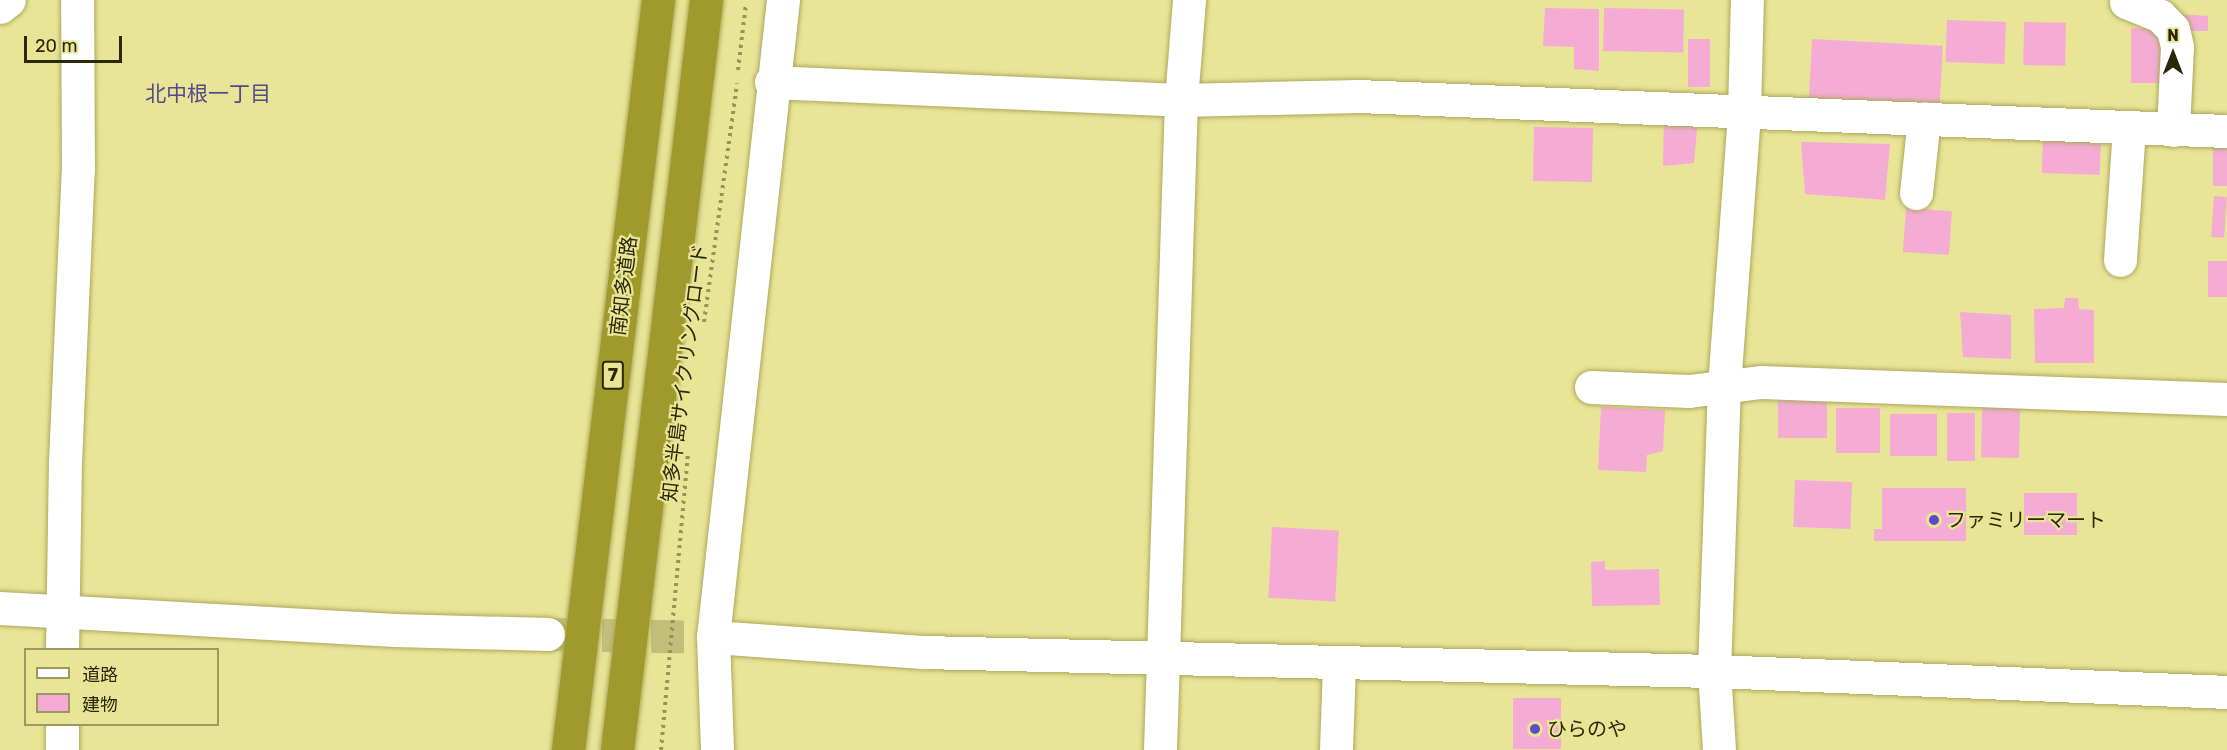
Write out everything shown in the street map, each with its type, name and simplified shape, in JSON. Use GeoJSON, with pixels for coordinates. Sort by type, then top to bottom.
{"type":"FeatureCollection","features":[{"type":"Feature","properties":{"kind":"highway","name":"南知多道路"},"geometry":{"type":"LineString","coordinates":[[568,750],[658,0]]}},
{"type":"Feature","properties":{"kind":"highway"},"geometry":{"type":"LineString","coordinates":[[617,750],[706,0]]}},
{"type":"Feature","properties":{"kind":"street"},"geometry":{"type":"LineString","coordinates":[[0,7],[9,0]]}},
{"type":"Feature","properties":{"kind":"street"},"geometry":{"type":"LineString","coordinates":[[62,648],[65,462],[78,170],[77,0]]}},
{"type":"Feature","properties":{"kind":"street"},"geometry":{"type":"LineString","coordinates":[[717,750],[713,637],[771,82],[783,0]]}},
{"type":"Feature","properties":{"kind":"street"},"geometry":{"type":"LineString","coordinates":[[1160,750],[1165,656],[1181,100],[1189,0]]}},
{"type":"Feature","properties":{"kind":"street"},"geometry":{"type":"LineString","coordinates":[[1719,750],[1714,671],[1724,386],[1744,111],[1747,0]]}},
{"type":"Feature","properties":{"kind":"street"},"geometry":{"type":"LineString","coordinates":[[2126,2],[2160,16],[2173,29],[2177,47],[2173,130]]}},
{"type":"Feature","properties":{"kind":"street"},"geometry":{"type":"LineString","coordinates":[[771,82],[1181,100],[1358,96],[2227,131]]}},
{"type":"Feature","properties":{"kind":"street"},"geometry":{"type":"LineString","coordinates":[[1916,193],[1924,118]]}},
{"type":"Feature","properties":{"kind":"street"},"geometry":{"type":"LineString","coordinates":[[2120,260],[2129,127]]}},
{"type":"Feature","properties":{"kind":"street"},"geometry":{"type":"LineString","coordinates":[[1591,387],[1689,391],[1761,382],[2227,399]]}},
{"type":"Feature","properties":{"kind":"street"},"geometry":{"type":"LineString","coordinates":[[0,608],[394,630],[548,634]]}},
{"type":"Feature","properties":{"kind":"street"},"geometry":{"type":"LineString","coordinates":[[713,637],[922,652],[1165,656],[1339,665],[1714,671],[2227,692]]}},
{"type":"Feature","properties":{"kind":"street"},"geometry":{"type":"LineString","coordinates":[[1336,750],[1339,665]]}},
{"type":"Feature","properties":{"kind":"street"},"geometry":{"type":"LineString","coordinates":[[62,726],[62,750]]}},
{"type":"Feature","properties":{"kind":"path","name":"知多半島サイクリングロード"},"geometry":{"type":"LineString","coordinates":[[702,334],[747,0]]}},
{"type":"Feature","properties":{"kind":"path","name":"知多半島サイクリングロード"},"geometry":{"type":"LineString","coordinates":[[661,750],[688,452]]}},
{"type":"Feature","properties":{"kind":"building"},"geometry":{"type":"Polygon","coordinates":[[[1545,8],[1599,9],[1599,71],[1574,69],[1574,47],[1543,46],[1545,8]]]}},
{"type":"Feature","properties":{"kind":"building"},"geometry":{"type":"Polygon","coordinates":[[[1604,8],[1684,9],[1683,52],[1603,51],[1604,8]]]}},
{"type":"Feature","properties":{"kind":"building"},"geometry":{"type":"Polygon","coordinates":[[[2179,14],[2208,16],[2208,31],[2180,31],[2179,14]]]}},
{"type":"Feature","properties":{"kind":"building"},"geometry":{"type":"Polygon","coordinates":[[[1947,20],[2006,22],[2004,64],[1946,62],[1947,20]]]}},
{"type":"Feature","properties":{"kind":"building"},"geometry":{"type":"Polygon","coordinates":[[[2024,22],[2066,23],[2065,66],[2023,65],[2024,22]]]}},
{"type":"Feature","properties":{"kind":"building"},"geometry":{"type":"Polygon","coordinates":[[[2131,28],[2161,28],[2161,83],[2131,83],[2131,28]]]}},
{"type":"Feature","properties":{"kind":"building"},"geometry":{"type":"Polygon","coordinates":[[[1688,39],[1710,39],[1710,87],[1688,87],[1688,39]]]}},
{"type":"Feature","properties":{"kind":"building"},"geometry":{"type":"Polygon","coordinates":[[[1812,39],[1943,46],[1940,107],[1809,100],[1812,39]]]}},
{"type":"Feature","properties":{"kind":"building"},"geometry":{"type":"Polygon","coordinates":[[[1664,118],[1698,119],[1694,163],[1663,166],[1664,118]]]}},
{"type":"Feature","properties":{"kind":"building"},"geometry":{"type":"Polygon","coordinates":[[[1534,127],[1593,128],[1592,182],[1533,181],[1534,127]]]}},
{"type":"Feature","properties":{"kind":"building"},"geometry":{"type":"Polygon","coordinates":[[[2043,137],[2101,139],[2100,175],[2042,173],[2043,137]]]}},
{"type":"Feature","properties":{"kind":"building"},"geometry":{"type":"Polygon","coordinates":[[[2213,141],[2227,141],[2227,186],[2213,186],[2213,141]]]}},
{"type":"Feature","properties":{"kind":"building"},"geometry":{"type":"Polygon","coordinates":[[[1801,142],[1890,144],[1885,200],[1805,194],[1801,142]]]}},
{"type":"Feature","properties":{"kind":"building"},"geometry":{"type":"Polygon","coordinates":[[[2214,196],[2227,197],[2224,238],[2211,237],[2214,196]]]}},
{"type":"Feature","properties":{"kind":"building"},"geometry":{"type":"Polygon","coordinates":[[[1906,208],[1952,211],[1949,255],[1903,252],[1906,208]]]}},
{"type":"Feature","properties":{"kind":"building"},"geometry":{"type":"Polygon","coordinates":[[[2208,261],[2227,261],[2227,297],[2208,297],[2208,261]]]}},
{"type":"Feature","properties":{"kind":"building"},"geometry":{"type":"Polygon","coordinates":[[[2065,298],[2078,298],[2079,309],[2094,310],[2094,363],[2035,363],[2034,309],[2064,308],[2065,298]]]}},
{"type":"Feature","properties":{"kind":"building"},"geometry":{"type":"Polygon","coordinates":[[[1960,312],[2011,315],[2011,359],[1963,357],[1960,312]]]}},
{"type":"Feature","properties":{"kind":"building"},"geometry":{"type":"Polygon","coordinates":[[[1778,397],[1827,397],[1827,438],[1778,438],[1778,397]]]}},
{"type":"Feature","properties":{"kind":"building"},"geometry":{"type":"Polygon","coordinates":[[[1982,403],[2020,404],[2019,458],[1981,457],[1982,403]]]}},
{"type":"Feature","properties":{"kind":"building"},"geometry":{"type":"Polygon","coordinates":[[[1601,407],[1665,410],[1663,451],[1647,455],[1646,472],[1598,470],[1601,407]]]}},
{"type":"Feature","properties":{"kind":"building"},"geometry":{"type":"Polygon","coordinates":[[[1836,408],[1880,408],[1880,453],[1836,453],[1836,408]]]}},
{"type":"Feature","properties":{"kind":"building"},"geometry":{"type":"Polygon","coordinates":[[[1947,413],[1975,413],[1975,461],[1947,461],[1947,413]]]}},
{"type":"Feature","properties":{"kind":"building"},"geometry":{"type":"Polygon","coordinates":[[[1890,414],[1937,414],[1937,456],[1890,456],[1890,414]]]}},
{"type":"Feature","properties":{"kind":"building"},"geometry":{"type":"Polygon","coordinates":[[[1795,480],[1852,482],[1850,529],[1793,527],[1795,480]]]}},
{"type":"Feature","properties":{"kind":"building"},"geometry":{"type":"Polygon","coordinates":[[[1882,488],[1966,488],[1966,541],[1874,541],[1874,529],[1882,529],[1882,488]]]}},
{"type":"Feature","properties":{"kind":"building"},"geometry":{"type":"Polygon","coordinates":[[[2024,493],[2077,493],[2077,535],[2024,535],[2024,493]]]}},
{"type":"Feature","properties":{"kind":"building"},"geometry":{"type":"Polygon","coordinates":[[[1272,527],[1339,531],[1335,601],[1268,598],[1272,527]]]}},
{"type":"Feature","properties":{"kind":"building"},"geometry":{"type":"Polygon","coordinates":[[[1605,561],[1605,570],[1659,569],[1660,605],[1592,606],[1591,562],[1605,561]]]}},
{"type":"Feature","properties":{"kind":"building"},"geometry":{"type":"Polygon","coordinates":[[[1513,698],[1561,698],[1561,749],[1513,749],[1513,698]]]}},
{"type":"Feature","properties":{"kind":"tunnel"},"geometry":{"type":"LineString","coordinates":[[553,634],[713,637]]}},
{"type":"Feature","properties":{"kind":"place","name":"ファミリーマート"},"geometry":{"type":"Point","coordinates":[1934,520]}},
{"type":"Feature","properties":{"kind":"place","name":"ひらのや"},"geometry":{"type":"Point","coordinates":[1535,729]}},
{"type":"Feature","properties":{"kind":"district","name":"北中根一丁目"},"geometry":{"type":"Point","coordinates":[208,94]}}]}
